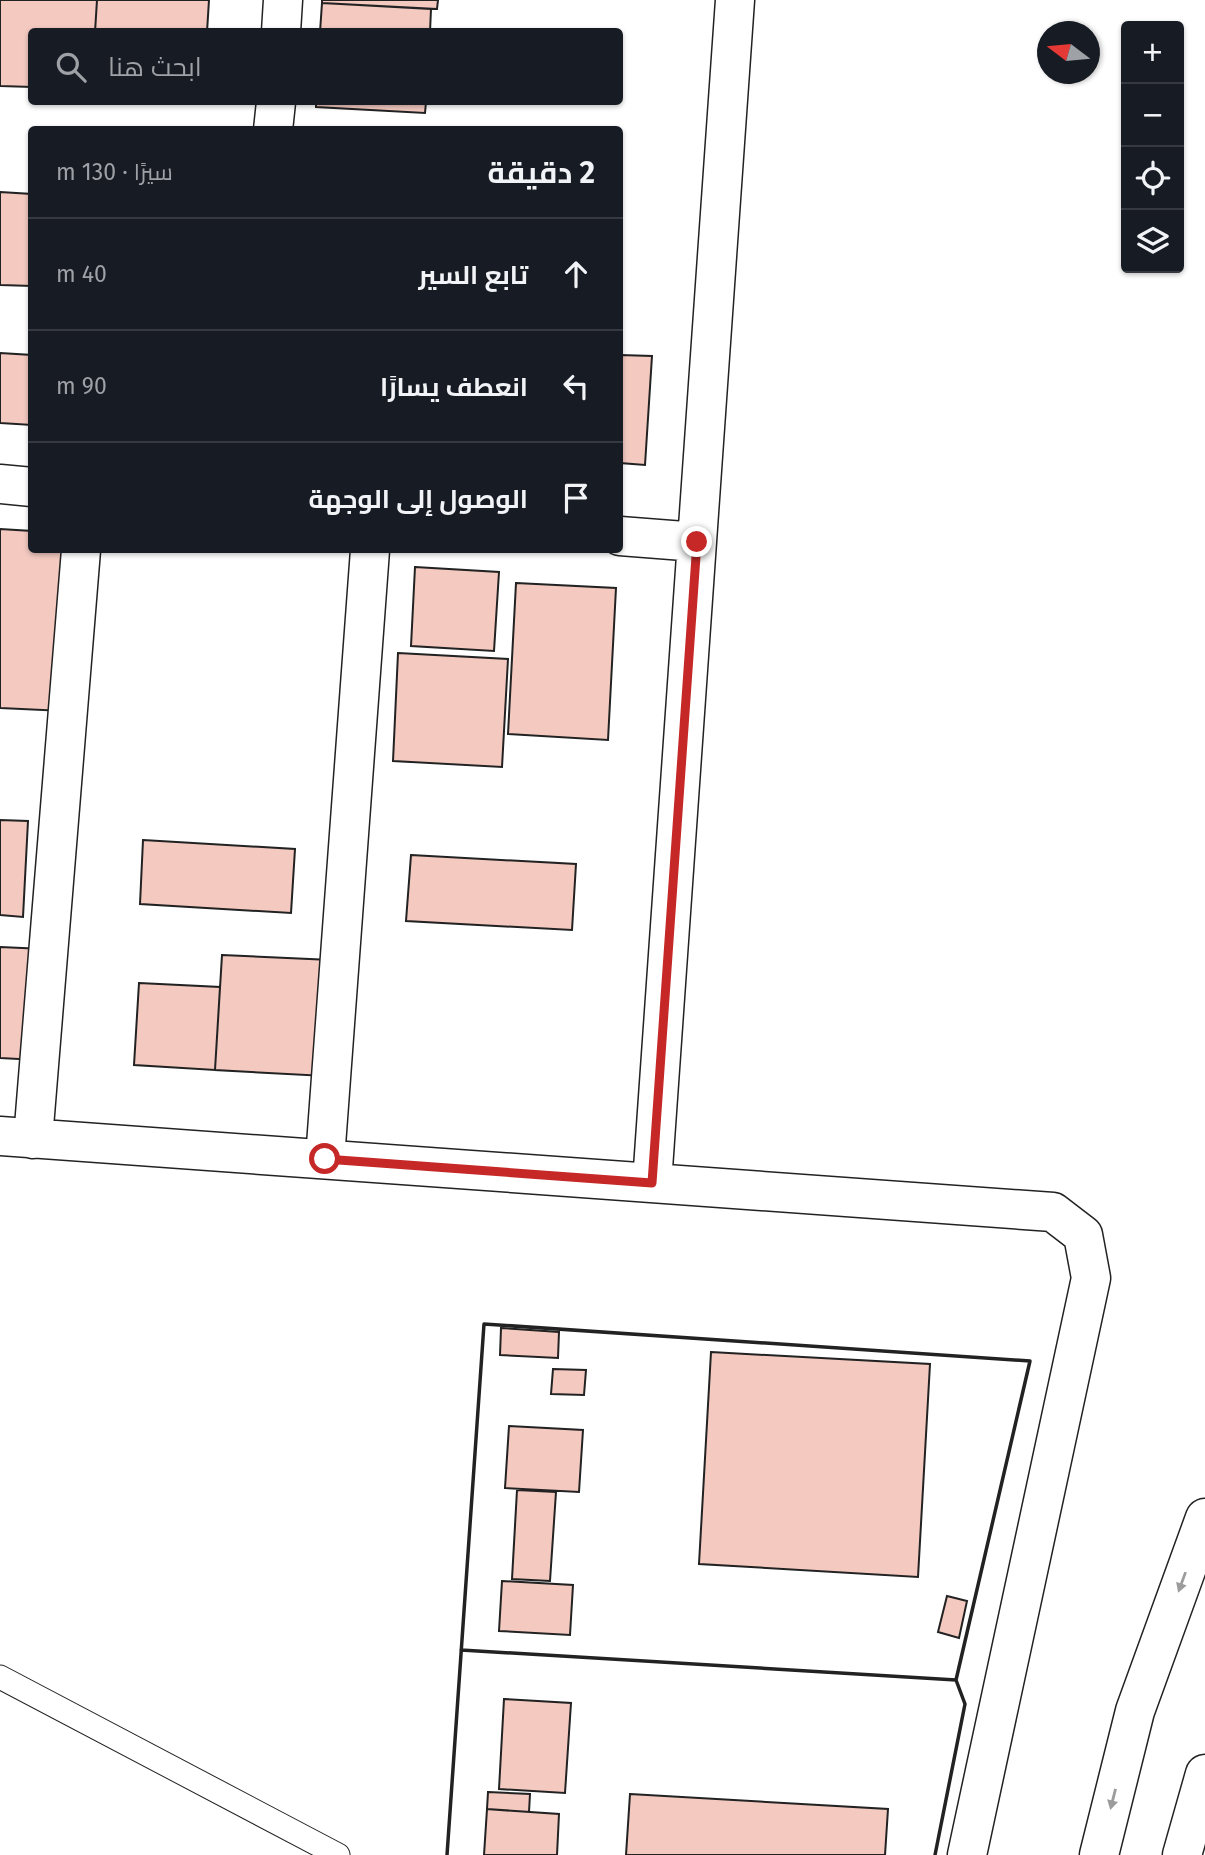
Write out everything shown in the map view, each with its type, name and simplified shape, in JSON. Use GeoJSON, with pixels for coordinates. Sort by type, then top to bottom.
{"type":"FeatureCollection","features":[{"type":"Feature","properties":{"kind":"street"},"geometry":{"type":"LineString","coordinates":[[281,28],[283,0]]}},
{"type":"Feature","properties":{"kind":"street"},"geometry":{"type":"LineString","coordinates":[[652,1183],[734,0]]}},
{"type":"Feature","properties":{"kind":"street"},"geometry":{"type":"LineString","coordinates":[[274,126],[276,105]]}},
{"type":"Feature","properties":{"kind":"street"},"geometry":{"type":"LineString","coordinates":[[0,484],[28,487]]}},
{"type":"Feature","properties":{"kind":"street"},"geometry":{"type":"LineString","coordinates":[[623,536],[697,542]]}},
{"type":"Feature","properties":{"kind":"street"},"geometry":{"type":"LineString","coordinates":[[81,553],[17,1138],[1053,1212],[1083,1236],[1091,1278],[967,1855]]}},
{"type":"Feature","properties":{"kind":"street"},"geometry":{"type":"LineString","coordinates":[[325,1159],[370,553]]}},
{"type":"Feature","properties":{"kind":"street"},"geometry":{"type":"LineString","coordinates":[[1099,1855],[1135,1711],[1205,1518]]}},
{"type":"Feature","properties":{"kind":"street"},"geometry":{"type":"LineString","coordinates":[[1182,1855],[1205,1773]]}},
{"type":"Feature","properties":{"kind":"lane"},"geometry":{"type":"LineString","coordinates":[[0,1677],[338,1855]]}},
{"type":"Feature","properties":{"kind":"building"},"geometry":{"type":"Polygon","coordinates":[[[0,0],[97,0],[95,28],[28,28],[28,87],[0,86],[0,0]]]}},
{"type":"Feature","properties":{"kind":"building"},"geometry":{"type":"Polygon","coordinates":[[[97,0],[209,0],[207,28],[95,28],[97,0]]]}},
{"type":"Feature","properties":{"kind":"building"},"geometry":{"type":"Polygon","coordinates":[[[322,0],[438,0],[437,9],[322,3],[322,0]]]}},
{"type":"Feature","properties":{"kind":"building"},"geometry":{"type":"Polygon","coordinates":[[[322,3],[431,9],[430,28],[320,28],[322,3]]]}},
{"type":"Feature","properties":{"kind":"building"},"geometry":{"type":"Polygon","coordinates":[[[316,105],[426,105],[425,113],[316,105]]]}},
{"type":"Feature","properties":{"kind":"building"},"geometry":{"type":"Polygon","coordinates":[[[0,192],[28,194],[28,286],[0,285],[0,192]]]}},
{"type":"Feature","properties":{"kind":"building"},"geometry":{"type":"Polygon","coordinates":[[[0,353],[28,355],[28,425],[0,423],[0,353]]]}},
{"type":"Feature","properties":{"kind":"building"},"geometry":{"type":"Polygon","coordinates":[[[623,355],[652,356],[645,465],[623,463],[623,355]]]}},
{"type":"Feature","properties":{"kind":"building"},"geometry":{"type":"Polygon","coordinates":[[[0,529],[28,531],[28,553],[73,553],[64,711],[0,708],[0,529]]]}},
{"type":"Feature","properties":{"kind":"building"},"geometry":{"type":"Polygon","coordinates":[[[415,567],[499,572],[494,651],[411,646],[415,567]]]}},
{"type":"Feature","properties":{"kind":"building"},"geometry":{"type":"Polygon","coordinates":[[[516,583],[616,588],[608,740],[508,734],[516,583]]]}},
{"type":"Feature","properties":{"kind":"building"},"geometry":{"type":"Polygon","coordinates":[[[398,653],[508,659],[502,767],[393,761],[398,653]]]}},
{"type":"Feature","properties":{"kind":"building"},"geometry":{"type":"Polygon","coordinates":[[[0,820],[28,821],[23,917],[0,915],[0,820]]]}},
{"type":"Feature","properties":{"kind":"building"},"geometry":{"type":"Polygon","coordinates":[[[143,840],[295,849],[291,913],[140,904],[143,840]]]}},
{"type":"Feature","properties":{"kind":"building"},"geometry":{"type":"Polygon","coordinates":[[[411,855],[576,864],[572,930],[406,921],[411,855]]]}},
{"type":"Feature","properties":{"kind":"building"},"geometry":{"type":"Polygon","coordinates":[[[0,947],[44,949],[37,1060],[0,1058],[0,947]]]}},
{"type":"Feature","properties":{"kind":"building"},"geometry":{"type":"Polygon","coordinates":[[[222,955],[331,960],[325,1076],[215,1070],[222,955]]]}},
{"type":"Feature","properties":{"kind":"building"},"geometry":{"type":"Polygon","coordinates":[[[139,983],[220,987],[215,1070],[134,1065],[139,983]]]}},
{"type":"Feature","properties":{"kind":"building"},"geometry":{"type":"Polygon","coordinates":[[[501,1328],[559,1332],[558,1358],[500,1355],[501,1328]]]}},
{"type":"Feature","properties":{"kind":"building"},"geometry":{"type":"Polygon","coordinates":[[[711,1352],[930,1364],[918,1577],[699,1564],[711,1352]]]}},
{"type":"Feature","properties":{"kind":"building"},"geometry":{"type":"Polygon","coordinates":[[[553,1369],[586,1370],[584,1395],[551,1394],[553,1369]]]}},
{"type":"Feature","properties":{"kind":"building"},"geometry":{"type":"Polygon","coordinates":[[[509,1426],[583,1430],[579,1492],[505,1488],[509,1426]]]}},
{"type":"Feature","properties":{"kind":"building"},"geometry":{"type":"Polygon","coordinates":[[[517,1490],[556,1492],[550,1581],[512,1579],[517,1490]]]}},
{"type":"Feature","properties":{"kind":"building"},"geometry":{"type":"Polygon","coordinates":[[[502,1581],[573,1585],[570,1635],[499,1631],[502,1581]]]}},
{"type":"Feature","properties":{"kind":"building"},"geometry":{"type":"Polygon","coordinates":[[[947,1596],[967,1601],[959,1638],[938,1632],[947,1596]]]}},
{"type":"Feature","properties":{"kind":"building"},"geometry":{"type":"Polygon","coordinates":[[[504,1699],[571,1703],[565,1793],[499,1789],[504,1699]]]}},
{"type":"Feature","properties":{"kind":"building"},"geometry":{"type":"Polygon","coordinates":[[[488,1792],[530,1794],[529,1812],[487,1809],[488,1792]]]}},
{"type":"Feature","properties":{"kind":"building"},"geometry":{"type":"Polygon","coordinates":[[[630,1794],[888,1809],[885,1855],[626,1855],[630,1794]]]}},
{"type":"Feature","properties":{"kind":"building"},"geometry":{"type":"Polygon","coordinates":[[[487,1809],[559,1814],[557,1855],[484,1855],[487,1809]]]}},
{"type":"Feature","properties":{"kind":"wall"},"geometry":{"type":"LineString","coordinates":[[447,1855],[484,1324],[1030,1361],[956,1680],[965,1704],[935,1855]]}},
{"type":"Feature","properties":{"kind":"wall"},"geometry":{"type":"LineString","coordinates":[[461,1650],[956,1680]]}},
{"type":"Feature","properties":{"kind":"route"},"geometry":{"type":"LineString","coordinates":[[325,1159],[652,1183],[697,542]]}}]}
